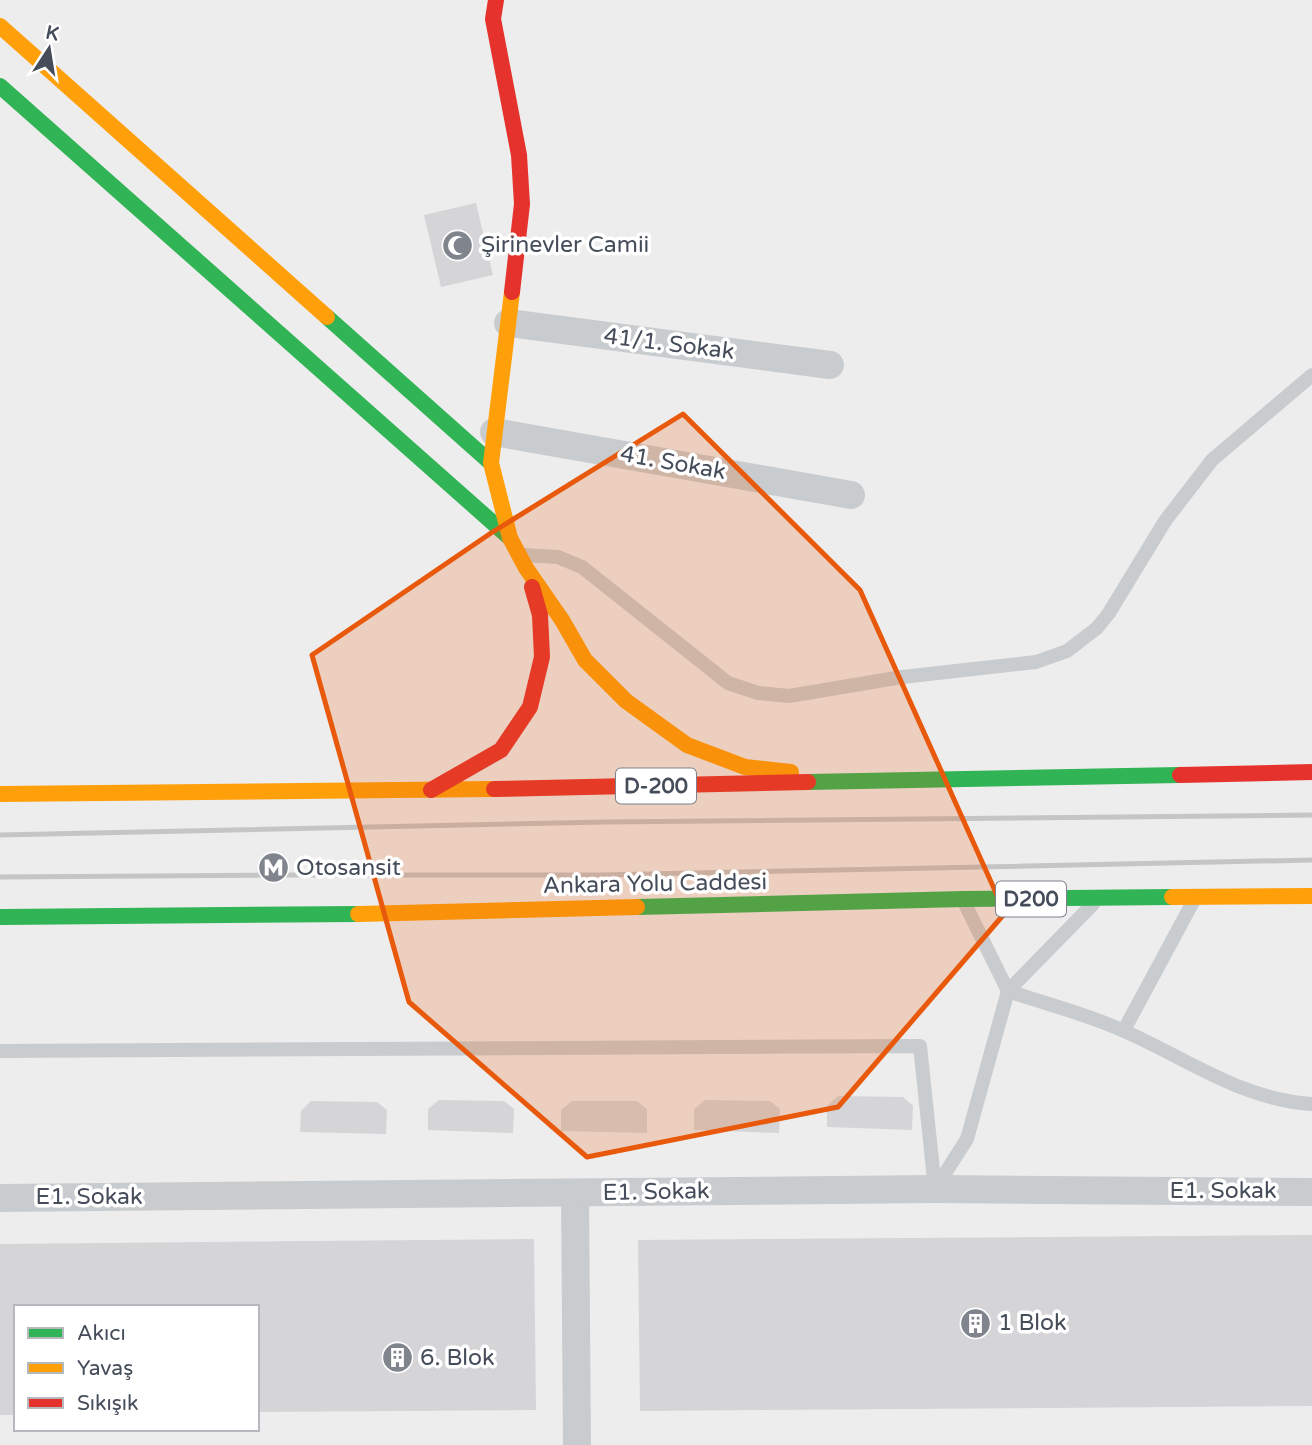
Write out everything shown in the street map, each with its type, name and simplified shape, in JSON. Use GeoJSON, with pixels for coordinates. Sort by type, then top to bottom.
{"type":"FeatureCollection","features":[{"type":"Feature","properties":{"kind":"main road"},"geometry":{"type":"LineString","coordinates":[[496,0],[493,19],[519,155],[522,204],[491,463],[510,538],[585,660],[626,701],[687,745],[745,767],[894,782]]}},
{"type":"Feature","properties":{"kind":"main road"},"geometry":{"type":"LineString","coordinates":[[0,26],[491,463]]}},
{"type":"Feature","properties":{"kind":"main road"},"geometry":{"type":"LineString","coordinates":[[0,86],[510,538]]}},
{"type":"Feature","properties":{"kind":"main road"},"geometry":{"type":"LineString","coordinates":[[431,790],[501,750],[530,707],[542,657],[540,615],[522,561]]}},
{"type":"Feature","properties":{"kind":"main road","name":"D-200"},"geometry":{"type":"LineString","coordinates":[[0,793],[431,790],[1312,772]]}},
{"type":"Feature","properties":{"kind":"main road","name":"Ankara Yolu Caddesi"},"geometry":{"type":"LineString","coordinates":[[0,917],[421,913],[963,899],[1312,896]]}},
{"type":"Feature","properties":{"kind":"street","name":"41/1. Sokak"},"geometry":{"type":"LineString","coordinates":[[508,323],[830,365]]}},
{"type":"Feature","properties":{"kind":"street","name":"41. Sokak"},"geometry":{"type":"LineString","coordinates":[[495,432],[851,495]]}},
{"type":"Feature","properties":{"kind":"street","name":"E1. Sokak"},"geometry":{"type":"LineString","coordinates":[[0,1198],[935,1189],[1312,1192]]}},
{"type":"Feature","properties":{"kind":"street"},"geometry":{"type":"LineString","coordinates":[[575,1193],[577,1445]]}},
{"type":"Feature","properties":{"kind":"lane"},"geometry":{"type":"LineString","coordinates":[[522,561],[558,558],[582,567],[729,683],[758,693],[789,696],[902,677],[1036,662],[1067,651],[1097,628],[1165,522],[1212,460],[1312,375]]}},
{"type":"Feature","properties":{"kind":"lane"},"geometry":{"type":"LineString","coordinates":[[1124,1030],[1196,896]]}},
{"type":"Feature","properties":{"kind":"lane"},"geometry":{"type":"LineString","coordinates":[[935,1189],[967,1139],[1008,991],[1100,898]]}},
{"type":"Feature","properties":{"kind":"lane"},"geometry":{"type":"LineString","coordinates":[[963,899],[1008,991],[1124,1030],[1241,1088],[1290,1103],[1312,1104]]}},
{"type":"Feature","properties":{"kind":"lane"},"geometry":{"type":"LineString","coordinates":[[0,1051],[920,1046],[935,1189]]}},
{"type":"Feature","properties":{"kind":"highlighted area"},"geometry":{"type":"Polygon","coordinates":[[[683,414],[860,590],[1005,913],[838,1107],[587,1157],[409,1002],[312,655],[491,533],[683,414]]]}},
{"type":"Feature","properties":{"kind":"building","name":"Şirinevler Camii"},"geometry":{"type":"Polygon","coordinates":[[[476,203],[493,275],[441,287],[424,215],[476,203]]]}},
{"type":"Feature","properties":{"kind":"building"},"geometry":{"type":"Polygon","coordinates":[[[838,1096],[903,1097],[913,1106],[912,1130],[827,1127],[827,1106],[838,1096]]]}},
{"type":"Feature","properties":{"kind":"building"},"geometry":{"type":"Polygon","coordinates":[[[439,1100],[504,1101],[514,1109],[513,1133],[428,1130],[428,1109],[439,1100]]]}},
{"type":"Feature","properties":{"kind":"building"},"geometry":{"type":"Polygon","coordinates":[[[705,1100],[770,1101],[780,1109],[779,1133],[694,1130],[694,1109],[705,1100]]]}},
{"type":"Feature","properties":{"kind":"building"},"geometry":{"type":"Polygon","coordinates":[[[311,1101],[377,1102],[387,1110],[386,1134],[300,1132],[301,1111],[311,1101]]]}},
{"type":"Feature","properties":{"kind":"building"},"geometry":{"type":"Polygon","coordinates":[[[572,1101],[637,1101],[647,1109],[647,1133],[561,1131],[561,1110],[572,1101]]]}},
{"type":"Feature","properties":{"kind":"building","name":"1 Blok"},"geometry":{"type":"Polygon","coordinates":[[[1312,1235],[1312,1406],[640,1411],[638,1240],[1312,1235]]]}},
{"type":"Feature","properties":{"kind":"building","name":"6. Blok"},"geometry":{"type":"Polygon","coordinates":[[[534,1239],[536,1410],[259,1412],[259,1305],[14,1305],[14,1415],[0,1415],[0,1244],[534,1239]]]}},
{"type":"Feature","properties":{"kind":"railway"},"geometry":{"type":"LineString","coordinates":[[0,835],[605,822],[1312,815]]}},
{"type":"Feature","properties":{"kind":"railway"},"geometry":{"type":"LineString","coordinates":[[0,877],[600,875],[1312,860]]}},
{"type":"Feature","properties":{"kind":"traffic: fast"},"geometry":{"type":"LineString","coordinates":[[0,86],[510,538]]}},
{"type":"Feature","properties":{"kind":"traffic: fast"},"geometry":{"type":"LineString","coordinates":[[327,317],[491,463]]}},
{"type":"Feature","properties":{"kind":"traffic: fast"},"geometry":{"type":"LineString","coordinates":[[808,782],[1180,775]]}},
{"type":"Feature","properties":{"kind":"traffic: fast"},"geometry":{"type":"LineString","coordinates":[[637,907],[1172,897]]}},
{"type":"Feature","properties":{"kind":"traffic: fast"},"geometry":{"type":"LineString","coordinates":[[0,917],[358,914]]}},
{"type":"Feature","properties":{"kind":"traffic: slow"},"geometry":{"type":"LineString","coordinates":[[0,26],[327,317]]}},
{"type":"Feature","properties":{"kind":"traffic: slow"},"geometry":{"type":"LineString","coordinates":[[512,292],[491,463],[510,538],[526,568],[562,620],[585,660],[626,701],[687,745],[745,767],[791,772]]}},
{"type":"Feature","properties":{"kind":"traffic: slow"},"geometry":{"type":"LineString","coordinates":[[0,794],[494,789]]}},
{"type":"Feature","properties":{"kind":"traffic: slow"},"geometry":{"type":"LineString","coordinates":[[1172,897],[1312,896]]}},
{"type":"Feature","properties":{"kind":"traffic: slow"},"geometry":{"type":"LineString","coordinates":[[358,914],[637,907]]}},
{"type":"Feature","properties":{"kind":"traffic: jam"},"geometry":{"type":"LineString","coordinates":[[496,0],[493,19],[519,155],[522,204],[512,292]]}},
{"type":"Feature","properties":{"kind":"traffic: jam"},"geometry":{"type":"LineString","coordinates":[[431,790],[501,750],[530,707],[542,657],[540,615],[532,587]]}},
{"type":"Feature","properties":{"kind":"traffic: jam"},"geometry":{"type":"LineString","coordinates":[[1180,775],[1312,772]]}},
{"type":"Feature","properties":{"kind":"traffic: jam"},"geometry":{"type":"LineString","coordinates":[[494,789],[808,782]]}},
{"type":"Feature","properties":{"kind":"place","name":"Şirinevler Camii"},"geometry":{"type":"Point","coordinates":[458,245]}},
{"type":"Feature","properties":{"kind":"place","name":"Otosansit"},"geometry":{"type":"Point","coordinates":[273,868]}},
{"type":"Feature","properties":{"kind":"place","name":"1 Blok"},"geometry":{"type":"Point","coordinates":[975,1323]}},
{"type":"Feature","properties":{"kind":"place","name":"6. Blok"},"geometry":{"type":"Point","coordinates":[397,1358]}}]}
